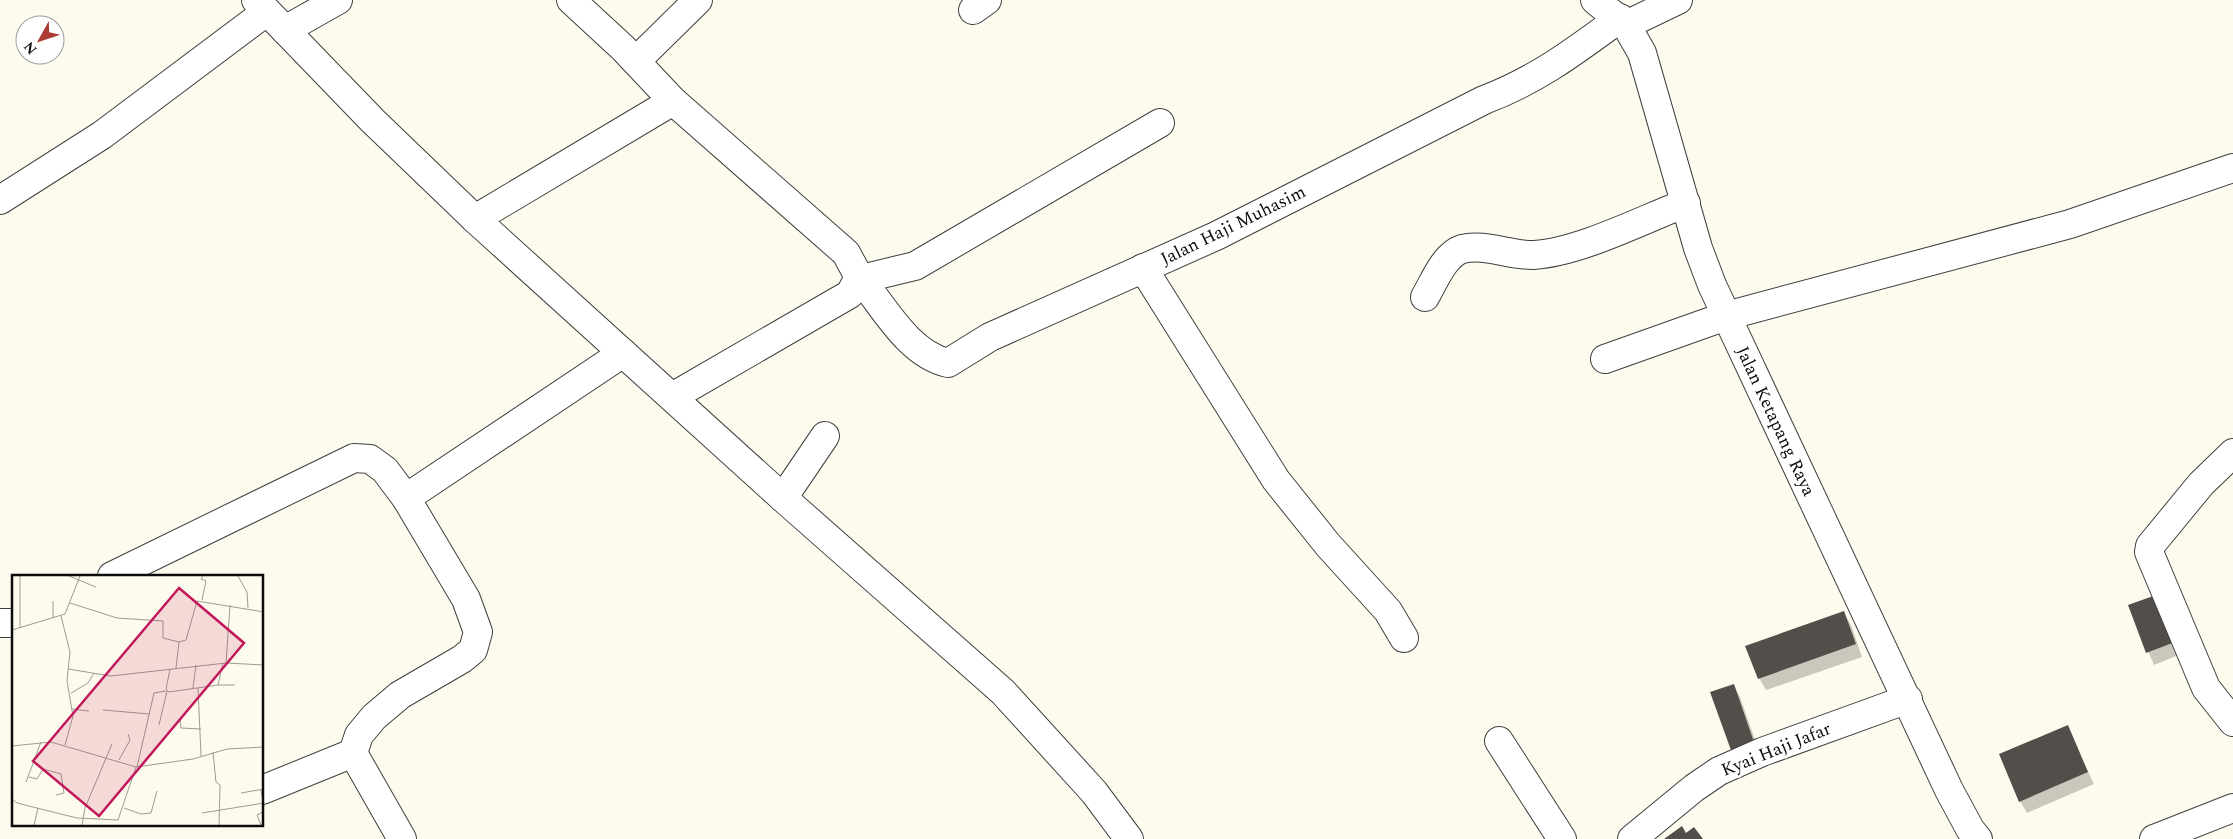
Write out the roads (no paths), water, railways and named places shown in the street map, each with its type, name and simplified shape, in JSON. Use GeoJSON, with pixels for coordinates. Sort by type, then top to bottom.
{"type":"FeatureCollection","features":[{"type":"Feature","properties":{"kind":"street"},"geometry":{"type":"LineString","coordinates":[[0,200],[102,135],[269,14],[338,0]]}},
{"type":"Feature","properties":{"kind":"street","name":"Jalan Haji Muhasim"},"geometry":{"type":"LineString","coordinates":[[571,0],[636,61],[674,101],[846,253],[860,278],[911,342],[934,360],[948,363],[990,337],[1216,236],[1484,100],[1516,88],[1623,22],[1678,0]]}},
{"type":"Feature","properties":{"kind":"street"},"geometry":{"type":"LineString","coordinates":[[636,61],[698,0]]}},
{"type":"Feature","properties":{"kind":"street","name":"Jalan Ketapang Raya"},"geometry":{"type":"LineString","coordinates":[[1595,0],[1623,22],[1642,53],[1651,77],[1698,248],[1726,316],[1908,699],[1949,790],[1970,830],[1978,839]]}},
{"type":"Feature","properties":{"kind":"street"},"geometry":{"type":"LineString","coordinates":[[269,14],[373,121],[475,219],[783,498],[1003,692],[1094,792],[1129,839]]}},
{"type":"Feature","properties":{"kind":"street"},"geometry":{"type":"LineString","coordinates":[[475,219],[674,101]]}},
{"type":"Feature","properties":{"kind":"street"},"geometry":{"type":"LineString","coordinates":[[672,397],[850,294],[860,278],[915,266],[1160,123]]}},
{"type":"Feature","properties":{"kind":"street"},"geometry":{"type":"LineString","coordinates":[[1605,359],[1726,316],[2070,224],[2233,168]]}},
{"type":"Feature","properties":{"kind":"street"},"geometry":{"type":"LineString","coordinates":[[1426,297],[1450,256],[1462,249],[1473,248],[1532,255],[1562,252],[1686,203]]}},
{"type":"Feature","properties":{"kind":"street"},"geometry":{"type":"LineString","coordinates":[[1143,268],[1276,480],[1328,545],[1388,611],[1404,638]]}},
{"type":"Feature","properties":{"kind":"street"},"geometry":{"type":"LineString","coordinates":[[406,498],[623,353]]}},
{"type":"Feature","properties":{"kind":"street"},"geometry":{"type":"LineString","coordinates":[[783,498],[826,436]]}},
{"type":"Feature","properties":{"kind":"street"},"geometry":{"type":"LineString","coordinates":[[2233,452],[2201,484],[2150,546],[2149,552],[2206,688],[2233,722]]}},
{"type":"Feature","properties":{"kind":"street"},"geometry":{"type":"LineString","coordinates":[[114,575],[354,458],[370,459],[385,470],[406,498],[466,599],[478,632],[473,650],[462,659],[400,695],[374,717],[358,735],[353,753],[402,839]]}},
{"type":"Feature","properties":{"kind":"street","name":"Kyai Haji Jafar"},"geometry":{"type":"LineString","coordinates":[[1632,839],[1694,788],[1718,771],[1762,752],[1908,699]]}},
{"type":"Feature","properties":{"kind":"street"},"geometry":{"type":"LineString","coordinates":[[1499,741],[1562,839]]}},
{"type":"Feature","properties":{"kind":"street"},"geometry":{"type":"LineString","coordinates":[[264,789],[353,753]]}},
{"type":"Feature","properties":{"kind":"street"},"geometry":{"type":"LineString","coordinates":[[2154,839],[2233,808]]}}]}
